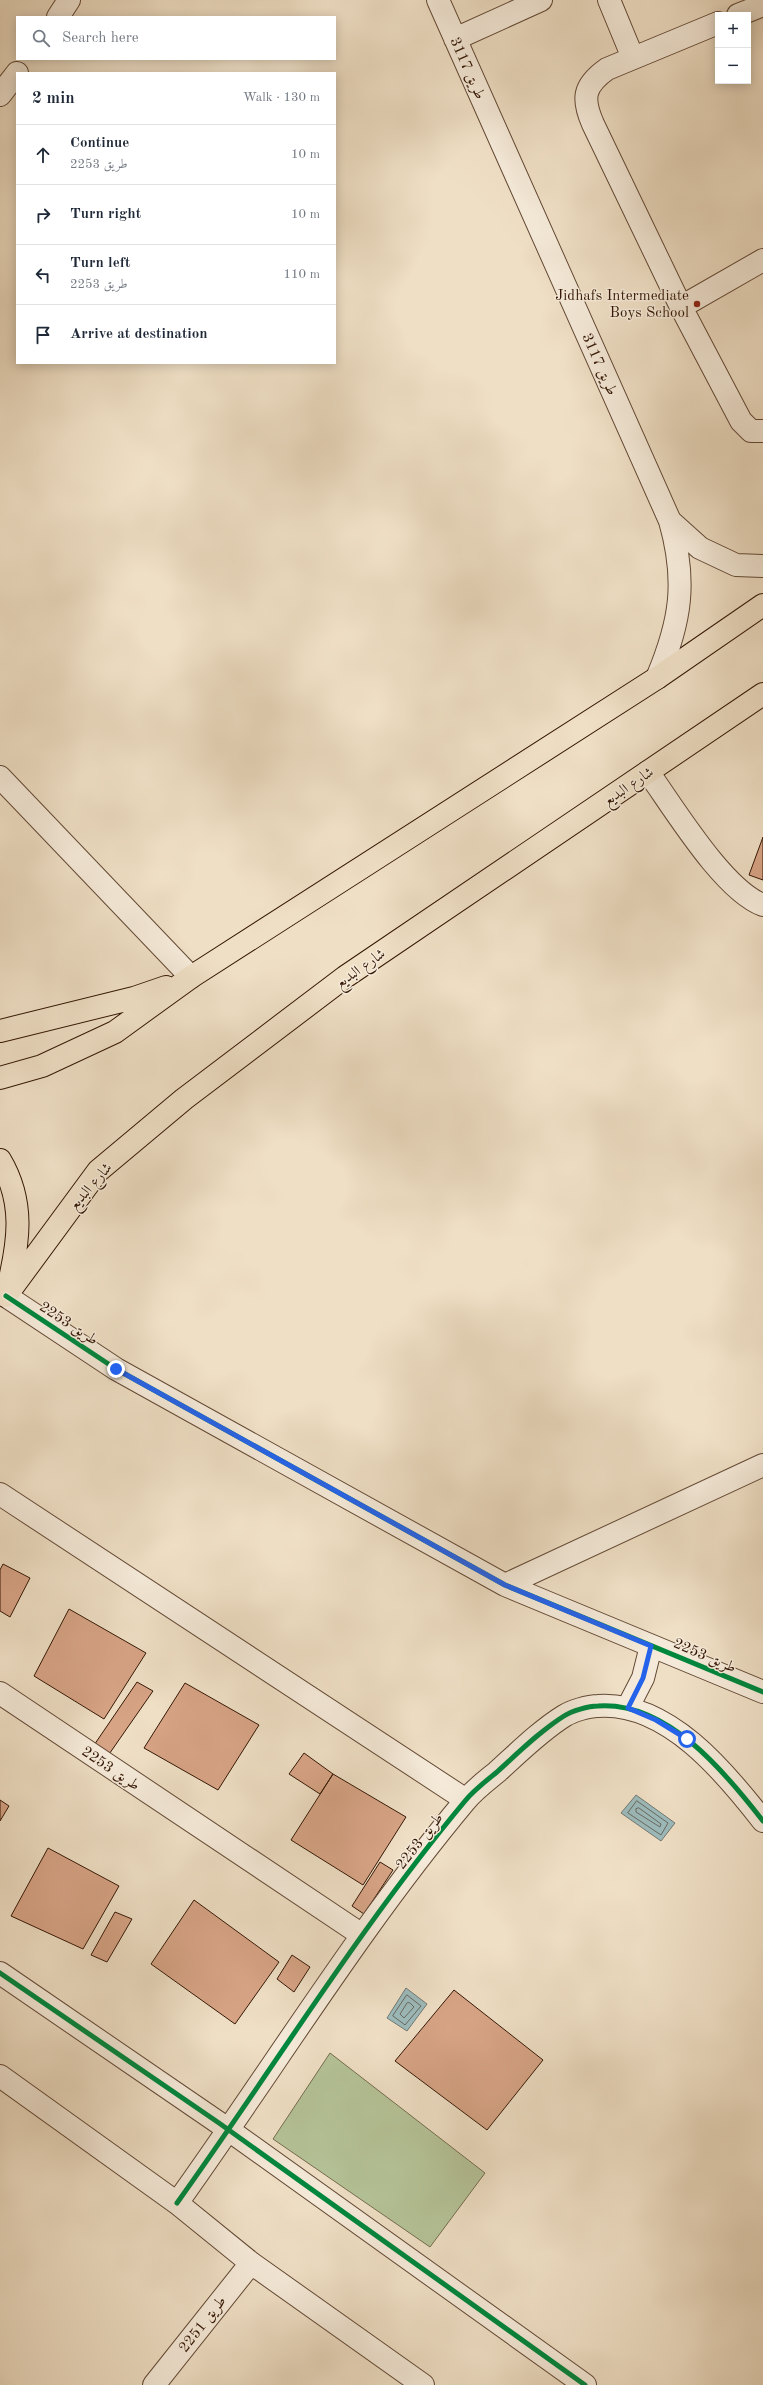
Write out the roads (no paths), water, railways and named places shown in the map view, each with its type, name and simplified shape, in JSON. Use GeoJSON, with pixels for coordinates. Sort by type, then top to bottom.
{"type":"FeatureCollection","features":[{"type":"Feature","properties":{"kind":"main road"},"geometry":{"type":"LineString","coordinates":[[0,1078],[42,1066],[114,1032],[191,977],[657,678],[763,605]]}},
{"type":"Feature","properties":{"kind":"main road","name":"شارع البديع"},"geometry":{"type":"LineString","coordinates":[[3,1300],[98,1171],[184,1099],[345,977],[763,694]]}},
{"type":"Feature","properties":{"kind":"main road"},"geometry":{"type":"LineString","coordinates":[[0,1030],[134,998],[191,977]]}},
{"type":"Feature","properties":{"kind":"main road"},"geometry":{"type":"LineString","coordinates":[[0,1160],[8,1173],[17,1200],[15,1256],[3,1300]]}},
{"type":"Feature","properties":{"kind":"street"},"geometry":{"type":"LineString","coordinates":[[59,16],[69,0]]}},
{"type":"Feature","properties":{"kind":"street","name":"طريق 3117"},"geometry":{"type":"LineString","coordinates":[[438,0],[670,522],[700,548],[736,565],[763,566]]}},
{"type":"Feature","properties":{"kind":"street"},"geometry":{"type":"LineString","coordinates":[[455,39],[541,0]]}},
{"type":"Feature","properties":{"kind":"street"},"geometry":{"type":"LineString","coordinates":[[609,0],[633,58]]}},
{"type":"Feature","properties":{"kind":"street"},"geometry":{"type":"LineString","coordinates":[[746,12],[763,5]]}},
{"type":"Feature","properties":{"kind":"street"},"geometry":{"type":"LineString","coordinates":[[715,24],[606,69],[596,77],[588,87],[585,100],[593,124],[681,307],[745,427],[751,431],[763,431]]}},
{"type":"Feature","properties":{"kind":"street"},"geometry":{"type":"LineString","coordinates":[[18,72],[27,60]]}},
{"type":"Feature","properties":{"kind":"street"},"geometry":{"type":"LineString","coordinates":[[0,95],[16,74]]}},
{"type":"Feature","properties":{"kind":"street"},"geometry":{"type":"LineString","coordinates":[[681,307],[763,260]]}},
{"type":"Feature","properties":{"kind":"street"},"geometry":{"type":"LineString","coordinates":[[657,678],[673,636],[678,617],[681,585],[679,552],[670,522]]}},
{"type":"Feature","properties":{"kind":"street"},"geometry":{"type":"LineString","coordinates":[[648,772],[698,842],[728,879],[753,901],[763,905]]}},
{"type":"Feature","properties":{"kind":"street"},"geometry":{"type":"LineString","coordinates":[[0,776],[191,977]]}},
{"type":"Feature","properties":{"kind":"street","name":"طريق 2253"},"geometry":{"type":"LineString","coordinates":[[3,1300],[116,1369],[505,1585],[763,1692]]}},
{"type":"Feature","properties":{"kind":"street"},"geometry":{"type":"LineString","coordinates":[[505,1585],[763,1465]]}},
{"type":"Feature","properties":{"kind":"street"},"geometry":{"type":"LineString","coordinates":[[0,1494],[466,1800]]}},
{"type":"Feature","properties":{"kind":"street"},"geometry":{"type":"LineString","coordinates":[[628,1708],[643,1678],[651,1646]]}},
{"type":"Feature","properties":{"kind":"street","name":"طريق 2253"},"geometry":{"type":"LineString","coordinates":[[0,1693],[362,1935]]}},
{"type":"Feature","properties":{"kind":"street","name":"طريق 2253"},"geometry":{"type":"LineString","coordinates":[[177,2203],[230,2130],[362,1935],[466,1800],[535,1739],[566,1715],[596,1706],[628,1708],[656,1720],[687,1739],[738,1788],[763,1821]]}},
{"type":"Feature","properties":{"kind":"street"},"geometry":{"type":"LineString","coordinates":[[0,1973],[230,2130],[585,2385]]}},
{"type":"Feature","properties":{"kind":"street"},"geometry":{"type":"LineString","coordinates":[[0,2076],[177,2203],[251,2263],[423,2385]]}},
{"type":"Feature","properties":{"kind":"street","name":"طريق 2251"},"geometry":{"type":"LineString","coordinates":[[154,2385],[251,2263]]}},
{"type":"Feature","properties":{"kind":"water"},"geometry":{"type":"Polygon","coordinates":[[[636,1795],[675,1823],[661,1841],[621,1813],[636,1795]]]}},
{"type":"Feature","properties":{"kind":"water"},"geometry":{"type":"Polygon","coordinates":[[[406,1988],[427,2004],[407,2031],[387,2018],[406,1988]]]}},
{"type":"Feature","properties":{"kind":"place","name":"Jidhafs Intermediate Boys School"},"geometry":{"type":"Point","coordinates":[697,304]}}]}
